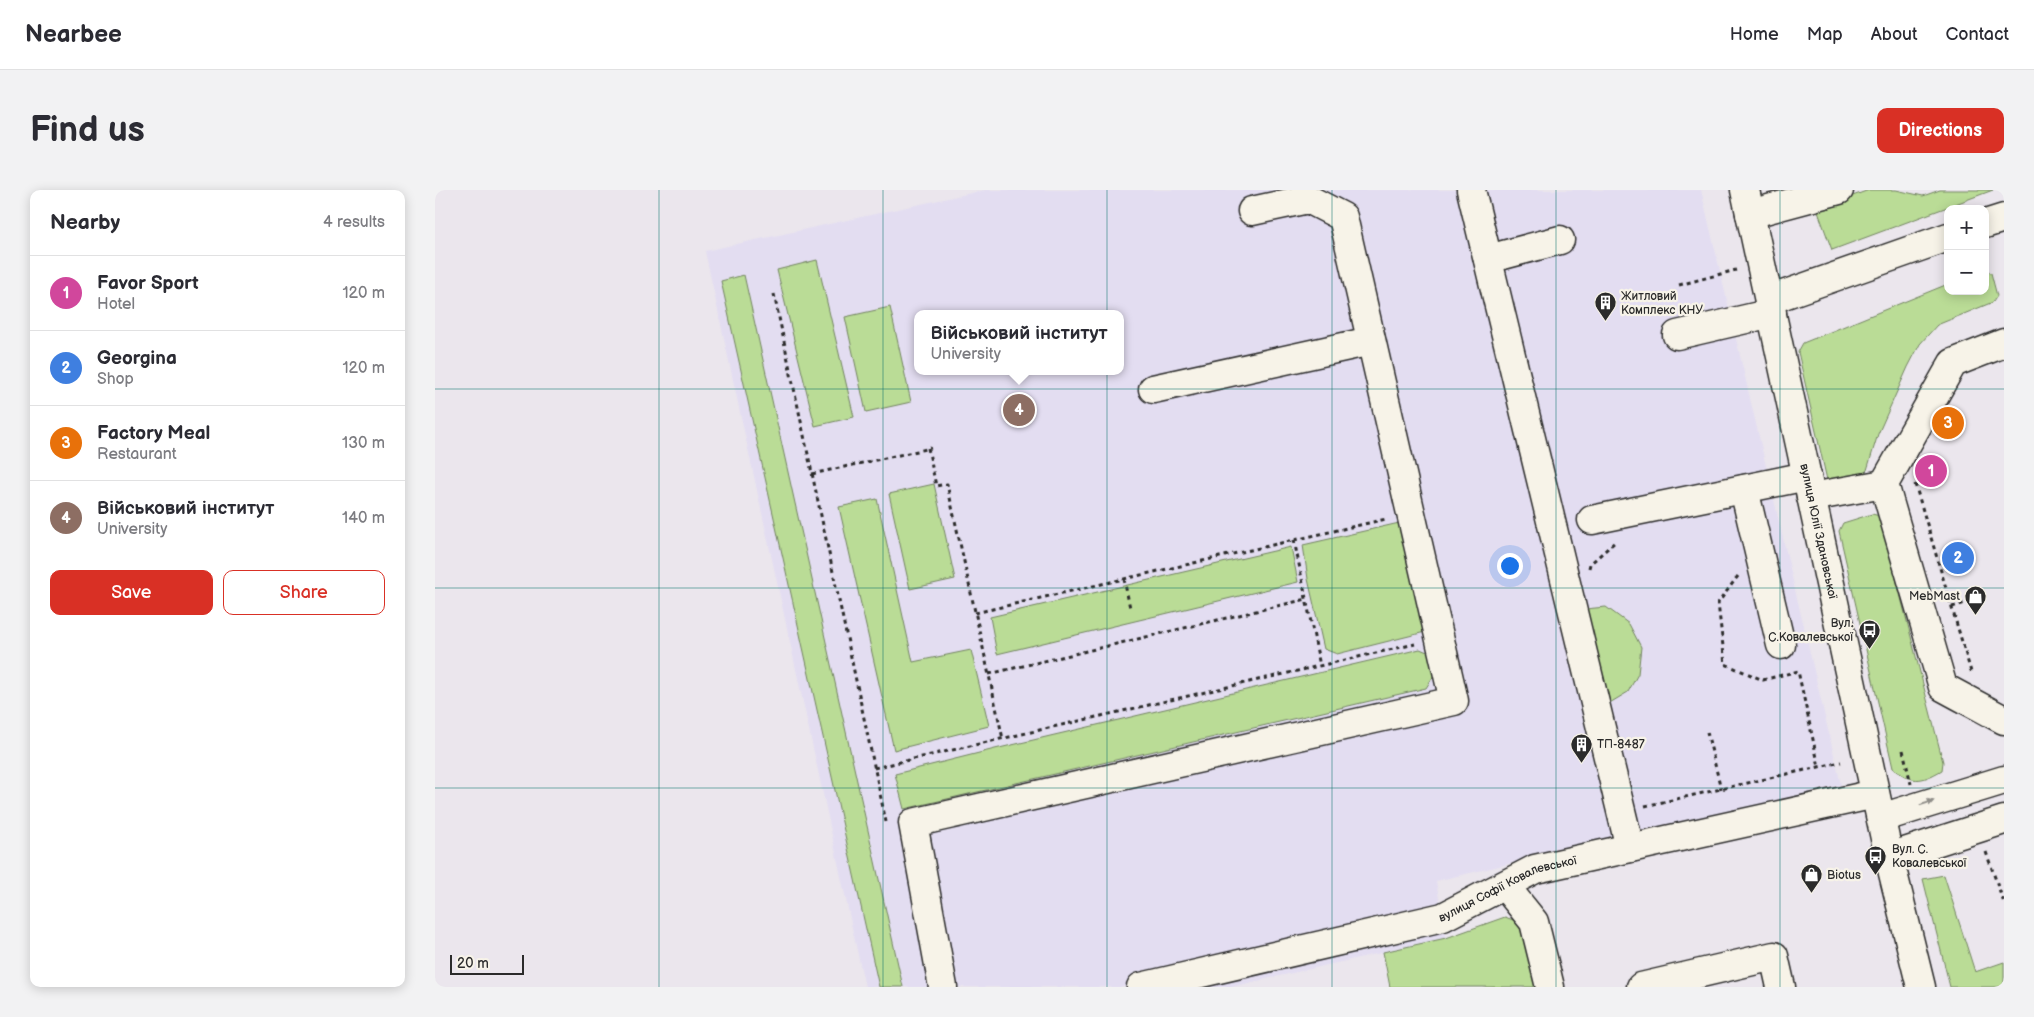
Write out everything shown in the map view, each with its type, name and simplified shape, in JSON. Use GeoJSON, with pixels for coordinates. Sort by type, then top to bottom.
{"type":"FeatureCollection","features":[{"type":"Feature","properties":{"kind":"street"},"geometry":{"type":"LineString","coordinates":[[1471,190],[1630,848]]}},
{"type":"Feature","properties":{"kind":"street"},"geometry":{"type":"LineString","coordinates":[[1748,202],[1839,190]]}},
{"type":"Feature","properties":{"kind":"street"},"geometry":{"type":"LineString","coordinates":[[943,987],[913,823],[1455,701],[1343,217],[1308,199],[1252,211]]}},
{"type":"Feature","properties":{"kind":"street","name":"вулиця Юлії Здановської"},"geometry":{"type":"LineString","coordinates":[[1748,202],[1889,857],[1919,986]]}},
{"type":"Feature","properties":{"kind":"street"},"geometry":{"type":"LineString","coordinates":[[1989,223],[2004,218]]}},
{"type":"Feature","properties":{"kind":"street"},"geometry":{"type":"LineString","coordinates":[[1488,259],[1560,240]]}},
{"type":"Feature","properties":{"kind":"street"},"geometry":{"type":"LineString","coordinates":[[1677,335],[1770,307],[1944,240]]}},
{"type":"Feature","properties":{"kind":"street"},"geometry":{"type":"LineString","coordinates":[[1153,389],[1371,341]]}},
{"type":"Feature","properties":{"kind":"street"},"geometry":{"type":"LineString","coordinates":[[2004,344],[1953,363],[1884,484],[1943,687],[2004,720]]}},
{"type":"Feature","properties":{"kind":"street"},"geometry":{"type":"LineString","coordinates":[[1592,520],[1744,489],[1884,484]]}},
{"type":"Feature","properties":{"kind":"street"},"geometry":{"type":"LineString","coordinates":[[1744,489],[1781,645]]}},
{"type":"Feature","properties":{"kind":"street","name":"вулиця Софії Ковалевської"},"geometry":{"type":"LineString","coordinates":[[1141,987],[1443,916],[1535,870],[1630,848],[1878,806],[2004,780]]}},
{"type":"Feature","properties":{"kind":"street"},"geometry":{"type":"LineString","coordinates":[[1889,857],[2004,820]]}},
{"type":"Feature","properties":{"kind":"street"},"geometry":{"type":"LineString","coordinates":[[1505,886],[1534,922],[1549,987]]}},
{"type":"Feature","properties":{"kind":"street"},"geometry":{"type":"LineString","coordinates":[[1641,987],[1774,956],[1781,987]]}},
{"type":"Feature","properties":{"kind":"path"},"geometry":{"type":"LineString","coordinates":[[1679,285],[1741,268]]}},
{"type":"Feature","properties":{"kind":"path"},"geometry":{"type":"LineString","coordinates":[[774,294],[887,826]]}},
{"type":"Feature","properties":{"kind":"path"},"geometry":{"type":"LineString","coordinates":[[812,474],[930,448],[936,486],[947,484],[1003,739]]}},
{"type":"Feature","properties":{"kind":"path"},"geometry":{"type":"LineString","coordinates":[[1913,476],[1971,673]]}},
{"type":"Feature","properties":{"kind":"path"},"geometry":{"type":"LineString","coordinates":[[975,613],[1411,513]]}},
{"type":"Feature","properties":{"kind":"path"},"geometry":{"type":"LineString","coordinates":[[1294,540],[1320,666]]}},
{"type":"Feature","properties":{"kind":"path"},"geometry":{"type":"LineString","coordinates":[[1123,579],[1130,608]]}},
{"type":"Feature","properties":{"kind":"path"},"geometry":{"type":"LineString","coordinates":[[989,674],[1307,599]]}},
{"type":"Feature","properties":{"kind":"path"},"geometry":{"type":"LineString","coordinates":[[1952,607],[1972,601]]}},
{"type":"Feature","properties":{"kind":"path"},"geometry":{"type":"LineString","coordinates":[[874,768],[1440,638]]}},
{"type":"Feature","properties":{"kind":"path"},"geometry":{"type":"LineString","coordinates":[[1707,732],[1721,789]]}},
{"type":"Feature","properties":{"kind":"path"},"geometry":{"type":"LineString","coordinates":[[1621,812],[1844,761]]}},
{"type":"Feature","properties":{"kind":"path"},"geometry":{"type":"LineString","coordinates":[[1986,852],[2004,903]]}},
{"type":"Feature","properties":{"kind":"shaded area"},"geometry":{"type":"Polygon","coordinates":[[[985,190],[1701,190],[1841,785],[1436,881],[1446,938],[1231,987],[865,987],[705,251],[985,190]]]}},
{"type":"Feature","properties":{"kind":"green space"},"geometry":{"type":"Polygon","coordinates":[[[1869,190],[1896,190],[1923,196],[1940,190],[1993,190],[1953,205],[1944,205],[1944,208],[1832,250],[1817,209],[1869,190]]]}},
{"type":"Feature","properties":{"kind":"green space"},"geometry":{"type":"Polygon","coordinates":[[[817,260],[854,417],[815,426],[777,270],[817,260]]]}},
{"type":"Feature","properties":{"kind":"green space"},"geometry":{"type":"Polygon","coordinates":[[[1989,272],[1991,273],[1997,296],[1993,302],[1937,325],[1920,344],[1878,434],[1867,470],[1860,478],[1834,483],[1827,480],[1798,352],[1803,343],[1944,286],[1944,295],[1989,295],[1989,272]]]}},
{"type":"Feature","properties":{"kind":"green space"},"geometry":{"type":"Polygon","coordinates":[[[744,275],[903,987],[879,987],[721,281],[744,275]]]}},
{"type":"Feature","properties":{"kind":"green space"},"geometry":{"type":"Polygon","coordinates":[[[890,307],[911,402],[866,412],[845,317],[890,307]]]}},
{"type":"Feature","properties":{"kind":"green space"},"geometry":{"type":"Polygon","coordinates":[[[934,484],[955,579],[910,589],[889,494],[934,484]]]}},
{"type":"Feature","properties":{"kind":"green space"},"geometry":{"type":"Polygon","coordinates":[[[877,499],[913,662],[971,650],[989,726],[894,750],[839,507],[877,499]]]}},
{"type":"Feature","properties":{"kind":"green space"},"geometry":{"type":"Polygon","coordinates":[[[1872,514],[1880,516],[1943,762],[1942,770],[1922,779],[1911,779],[1893,768],[1839,531],[1843,523],[1872,514]]]}},
{"type":"Feature","properties":{"kind":"green space"},"geometry":{"type":"Polygon","coordinates":[[[1408,521],[1433,630],[1337,654],[1324,649],[1308,579],[1303,545],[1408,521]]]}},
{"type":"Feature","properties":{"kind":"green space"},"geometry":{"type":"Polygon","coordinates":[[[1291,547],[1298,582],[997,654],[990,617],[1291,547]]]}},
{"type":"Feature","properties":{"kind":"green space"},"geometry":{"type":"Polygon","coordinates":[[[1606,607],[1629,624],[1641,647],[1638,674],[1628,692],[1608,704],[1585,609],[1606,607]]]}},
{"type":"Feature","properties":{"kind":"green space"},"geometry":{"type":"Polygon","coordinates":[[[1420,649],[1432,654],[1436,672],[1426,688],[904,809],[895,774],[1420,649]]]}},
{"type":"Feature","properties":{"kind":"green space"},"geometry":{"type":"Polygon","coordinates":[[[1944,875],[1975,972],[2004,962],[2004,987],[1950,987],[1923,879],[1944,875]]]}},
{"type":"Feature","properties":{"kind":"green space"},"geometry":{"type":"Polygon","coordinates":[[[1505,917],[1524,924],[1536,987],[1390,987],[1383,952],[1446,938],[1505,917]]]}},
{"type":"Feature","properties":{"kind":"place","name":"Житловий Комплекс КНУ"},"geometry":{"type":"Point","coordinates":[1605,322]}},
{"type":"Feature","properties":{"kind":"place","name":"Військовий інститут"},"geometry":{"type":"Point","coordinates":[1019,410]}},
{"type":"Feature","properties":{"kind":"place","name":"Factory Meal"},"geometry":{"type":"Point","coordinates":[1948,423]}},
{"type":"Feature","properties":{"kind":"place","name":"Favor Sport"},"geometry":{"type":"Point","coordinates":[1931,471]}},
{"type":"Feature","properties":{"kind":"place","name":"Georgina"},"geometry":{"type":"Point","coordinates":[1958,558]}},
{"type":"Feature","properties":{"kind":"place","name":"MebMast"},"geometry":{"type":"Point","coordinates":[1976,615]}},
{"type":"Feature","properties":{"kind":"place","name":"Вул. С.Ковалевської"},"geometry":{"type":"Point","coordinates":[1869,649]}},
{"type":"Feature","properties":{"kind":"place","name":"ТП-8487"},"geometry":{"type":"Point","coordinates":[1581,763]}},
{"type":"Feature","properties":{"kind":"place","name":"Вул. С. Ковалевської"},"geometry":{"type":"Point","coordinates":[1876,875]}},
{"type":"Feature","properties":{"kind":"place","name":"Biotus"},"geometry":{"type":"Point","coordinates":[1811,894]}}]}
